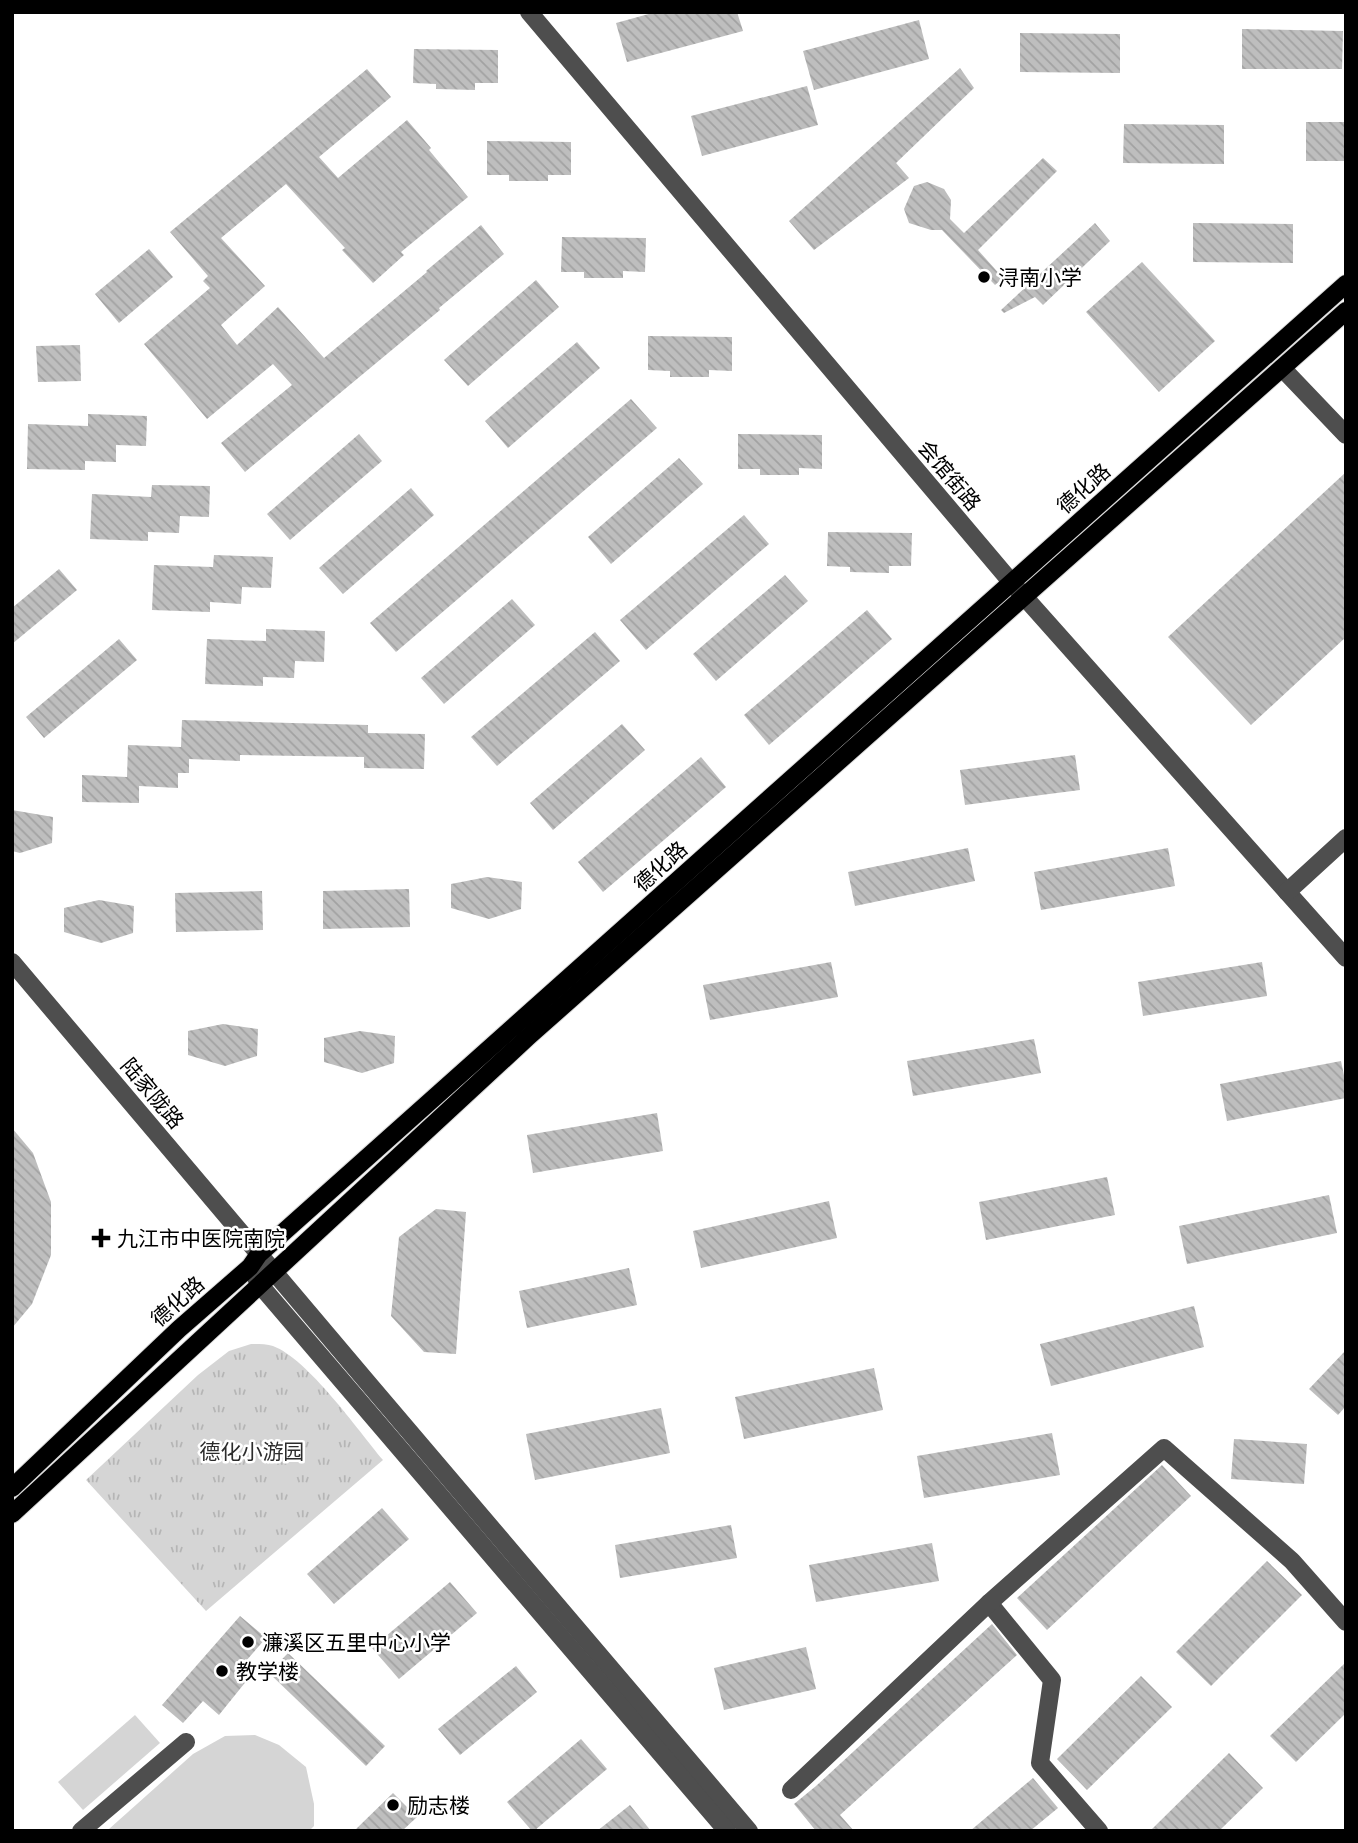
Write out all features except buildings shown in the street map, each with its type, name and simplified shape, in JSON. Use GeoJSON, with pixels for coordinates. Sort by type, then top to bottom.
{"type":"FeatureCollection","features":[{"type":"Feature","properties":{"kind":"main road","name":"德化路"},"geometry":{"type":"LineString","coordinates":[[12,1488],[254,1260],[1346,284]]}},
{"type":"Feature","properties":{"kind":"main road","name":"德化路"},"geometry":{"type":"LineString","coordinates":[[12,1514],[529,1036],[1346,311]]}},
{"type":"Feature","properties":{"kind":"street","name":"会馆街路"},"geometry":{"type":"LineString","coordinates":[[529,12],[1012,583],[1346,958]]}},
{"type":"Feature","properties":{"kind":"street"},"geometry":{"type":"LineString","coordinates":[[1282,368],[1346,435]]}},
{"type":"Feature","properties":{"kind":"street"},"geometry":{"type":"LineString","coordinates":[[1287,892],[1346,838]]}},
{"type":"Feature","properties":{"kind":"street","name":"陆家陇路"},"geometry":{"type":"LineString","coordinates":[[12,962],[254,1260]]}},
{"type":"Feature","properties":{"kind":"street"},"geometry":{"type":"LineString","coordinates":[[254,1260],[274,1272],[749,1831]]}},
{"type":"Feature","properties":{"kind":"street"},"geometry":{"type":"LineString","coordinates":[[254,1260],[260,1285],[727,1831]]}},
{"type":"Feature","properties":{"kind":"street"},"geometry":{"type":"LineString","coordinates":[[791,1790],[989,1603],[1164,1448],[1292,1560],[1346,1622]]}},
{"type":"Feature","properties":{"kind":"street"},"geometry":{"type":"LineString","coordinates":[[989,1603],[1052,1680],[1040,1763],[1100,1831]]}},
{"type":"Feature","properties":{"kind":"street"},"geometry":{"type":"LineString","coordinates":[[81,1831],[186,1742]]}},
{"type":"Feature","properties":{"kind":"green space","name":"德化小游园"},"geometry":{"type":"Polygon","coordinates":[[[251,1344],[273,1346],[301,1365],[332,1397],[383,1460],[206,1611],[86,1480],[198,1375],[229,1351],[251,1344]]]}},
{"type":"Feature","properties":{"kind":"green space"},"geometry":{"type":"Polygon","coordinates":[[[135,1715],[160,1743],[83,1810],[58,1782],[135,1715]]]}},
{"type":"Feature","properties":{"kind":"green space"},"geometry":{"type":"Polygon","coordinates":[[[255,1735],[279,1745],[306,1767],[314,1804],[314,1826],[309,1831],[110,1831],[109,1829],[193,1754],[225,1736],[255,1735]]]}},
{"type":"Feature","properties":{"kind":"place","name":"浔南小学"},"geometry":{"type":"Point","coordinates":[984,277]}},
{"type":"Feature","properties":{"kind":"place","name":"九江市中医院南院"},"geometry":{"type":"Point","coordinates":[101,1238]}},
{"type":"Feature","properties":{"kind":"place","name":"濂溪区五里中心小学"},"geometry":{"type":"Point","coordinates":[248,1642]}},
{"type":"Feature","properties":{"kind":"place","name":"教学楼"},"geometry":{"type":"Point","coordinates":[222,1671]}},
{"type":"Feature","properties":{"kind":"place","name":"励志楼"},"geometry":{"type":"Point","coordinates":[393,1805]}}]}
